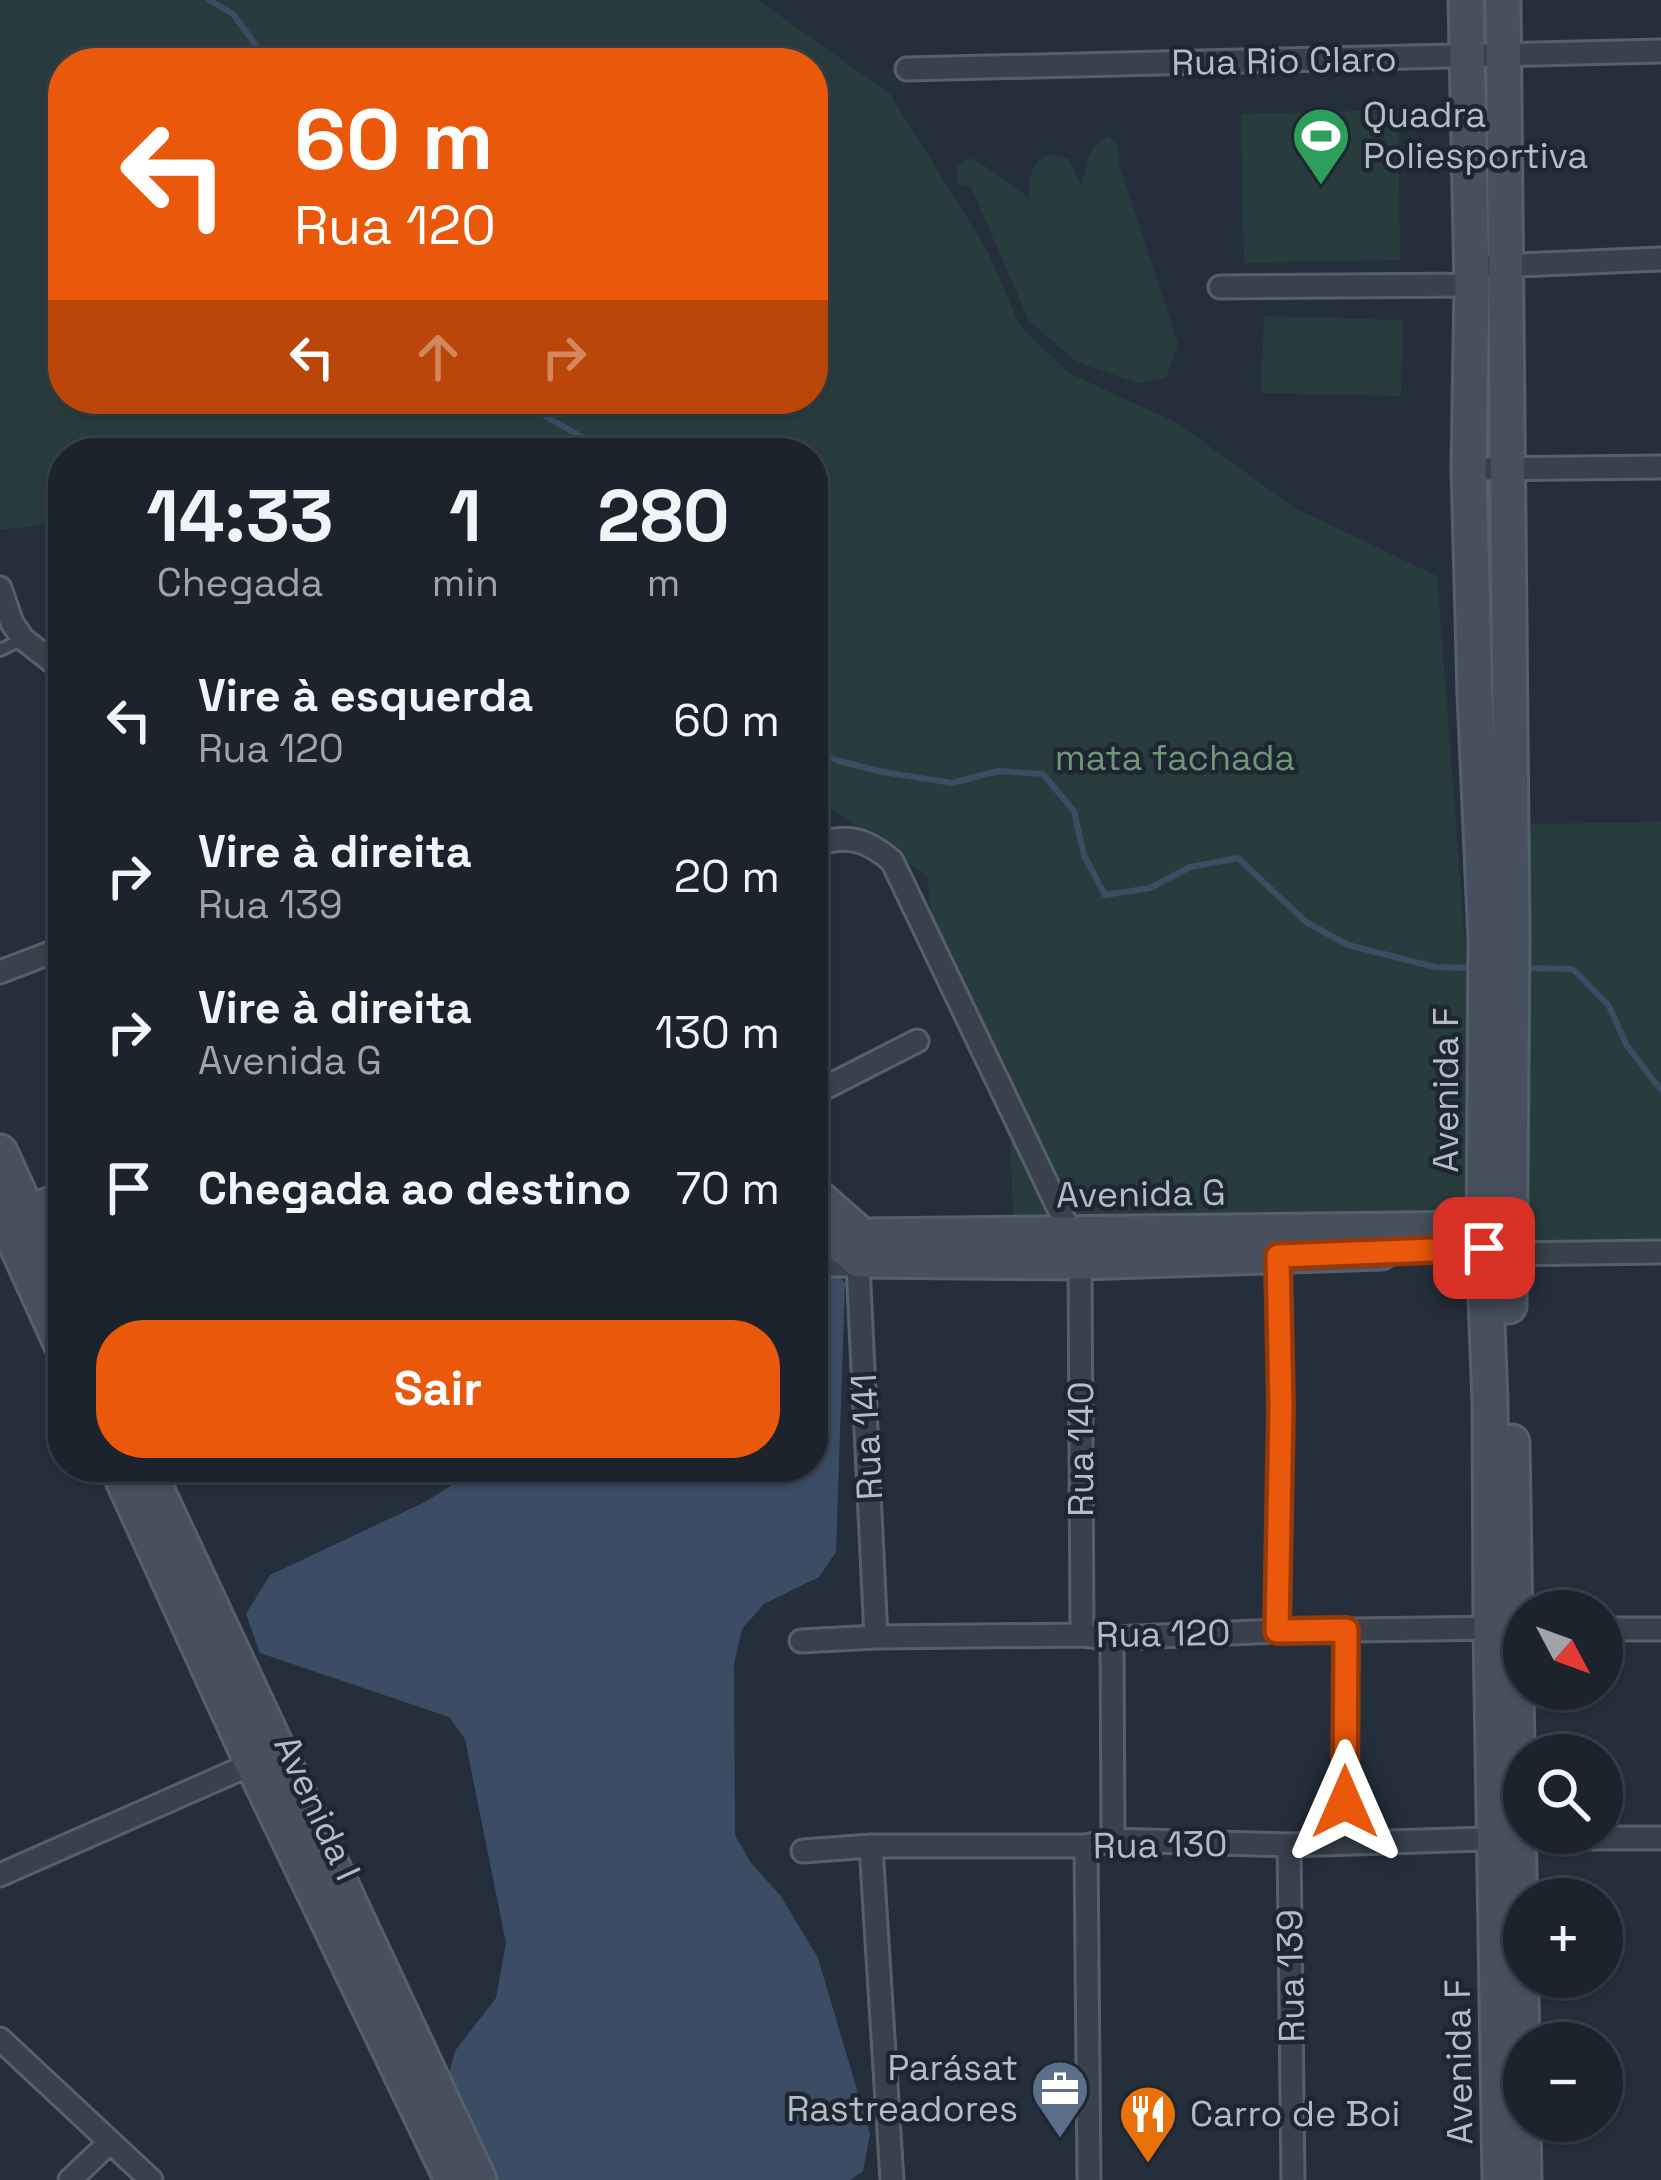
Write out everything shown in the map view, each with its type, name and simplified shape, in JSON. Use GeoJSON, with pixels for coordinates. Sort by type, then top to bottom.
{"type":"FeatureCollection","features":[{"type":"Feature","properties":{"kind":"main road","name":"Avenida F"},"geometry":{"type":"LineString","coordinates":[[1466,0],[1474,694],[1499,939]]}},
{"type":"Feature","properties":{"kind":"main road","name":"Avenida F"},"geometry":{"type":"LineString","coordinates":[[1503,0],[1508,469],[1490,1401],[1507,1590]]}},
{"type":"Feature","properties":{"kind":"main road"},"geometry":{"type":"LineString","coordinates":[[0,1152],[9,1212],[48,1310]]}},
{"type":"Feature","properties":{"kind":"main road"},"geometry":{"type":"LineString","coordinates":[[9,1212],[48,1187]]}},
{"type":"Feature","properties":{"kind":"main road"},"geometry":{"type":"LineString","coordinates":[[9,1212],[48,1203]]}},
{"type":"Feature","properties":{"kind":"main road"},"geometry":{"type":"LineString","coordinates":[[9,1212],[48,1268]]}},
{"type":"Feature","properties":{"kind":"main road"},"geometry":{"type":"LineString","coordinates":[[828,1212],[860,1254]]}},
{"type":"Feature","properties":{"kind":"main road"},"geometry":{"type":"LineString","coordinates":[[828,1232],[860,1254]]}},
{"type":"Feature","properties":{"kind":"main road","name":"Avenida G"},"geometry":{"type":"LineString","coordinates":[[860,1254],[1492,1244]]}},
{"type":"Feature","properties":{"kind":"main road","name":"Avenida G"},"geometry":{"type":"LineString","coordinates":[[1076,1248],[1278,1256],[1492,1244]]}},
{"type":"Feature","properties":{"kind":"main road","name":"Avenida I"},"geometry":{"type":"LineString","coordinates":[[125,1482],[479,2180]]}},
{"type":"Feature","properties":{"kind":"main road","name":"Avenida I"},"geometry":{"type":"LineString","coordinates":[[152,1482],[266,1758],[452,2180]]}},
{"type":"Feature","properties":{"kind":"main road","name":"Avenida F"},"geometry":{"type":"LineString","coordinates":[[1500,2180],[1506,1854]]}},
{"type":"Feature","properties":{"kind":"main road","name":"Avenida F"},"geometry":{"type":"LineString","coordinates":[[1507,1854],[1524,2180]]}},
{"type":"Feature","properties":{"kind":"street","name":"Rua Rio Claro"},"geometry":{"type":"LineString","coordinates":[[908,69],[1661,51]]}},
{"type":"Feature","properties":{"kind":"street"},"geometry":{"type":"LineString","coordinates":[[1220,287],[1471,276],[1505,265],[1661,259]]}},
{"type":"Feature","properties":{"kind":"street"},"geometry":{"type":"LineString","coordinates":[[1469,469],[1661,467]]}},
{"type":"Feature","properties":{"kind":"street"},"geometry":{"type":"LineString","coordinates":[[0,588],[12,623],[23,639],[48,658]]}},
{"type":"Feature","properties":{"kind":"street"},"geometry":{"type":"LineString","coordinates":[[828,840],[870,842],[892,861],[1076,1248]]}},
{"type":"Feature","properties":{"kind":"street"},"geometry":{"type":"LineString","coordinates":[[0,972],[48,954]]}},
{"type":"Feature","properties":{"kind":"street"},"geometry":{"type":"LineString","coordinates":[[828,1086],[916,1041]]}},
{"type":"Feature","properties":{"kind":"street","name":"Avenida G"},"geometry":{"type":"LineString","coordinates":[[1492,1244],[1661,1252]]}},
{"type":"Feature","properties":{"kind":"street","name":"Rua 140"},"geometry":{"type":"LineString","coordinates":[[1076,1248],[1082,1635]]}},
{"type":"Feature","properties":{"kind":"street"},"geometry":{"type":"LineString","coordinates":[[828,1261],[860,1254]]}},
{"type":"Feature","properties":{"kind":"street","name":"Rua 141"},"geometry":{"type":"LineString","coordinates":[[860,1254],[876,1637]]}},
{"type":"Feature","properties":{"kind":"street"},"geometry":{"type":"LineString","coordinates":[[1277,1631],[1278,1256]]}},
{"type":"Feature","properties":{"kind":"street","name":"Rua 120"},"geometry":{"type":"LineString","coordinates":[[801,1641],[1503,1628]]}},
{"type":"Feature","properties":{"kind":"street"},"geometry":{"type":"LineString","coordinates":[[1623,1629],[1661,1629]]}},
{"type":"Feature","properties":{"kind":"street"},"geometry":{"type":"LineString","coordinates":[[1345,1802],[1346,1630]]}},
{"type":"Feature","properties":{"kind":"street"},"geometry":{"type":"LineString","coordinates":[[1112,1638],[1113,1840]]}},
{"type":"Feature","properties":{"kind":"street"},"geometry":{"type":"LineString","coordinates":[[0,1875],[266,1758]]}},
{"type":"Feature","properties":{"kind":"street","name":"Rua 130"},"geometry":{"type":"LineString","coordinates":[[803,1851],[871,1846],[1086,1846],[1113,1840],[1289,1845],[1503,1838]]}},
{"type":"Feature","properties":{"kind":"street","name":"Rua 130"},"geometry":{"type":"LineString","coordinates":[[1623,1838],[1661,1838]]}},
{"type":"Feature","properties":{"kind":"street","name":"Rua 139"},"geometry":{"type":"LineString","coordinates":[[1289,1845],[1293,2180]]}},
{"type":"Feature","properties":{"kind":"street"},"geometry":{"type":"LineString","coordinates":[[871,1846],[892,2180]]}},
{"type":"Feature","properties":{"kind":"street"},"geometry":{"type":"LineString","coordinates":[[1086,1846],[1089,2180]]}},
{"type":"Feature","properties":{"kind":"street"},"geometry":{"type":"LineString","coordinates":[[0,2039],[151,2180]]}},
{"type":"Feature","properties":{"kind":"street"},"geometry":{"type":"LineString","coordinates":[[70,2180],[110,2143]]}},
{"type":"Feature","properties":{"kind":"lane"},"geometry":{"type":"LineString","coordinates":[[0,650],[23,639]]}},
{"type":"Feature","properties":{"kind":"green space","name":"mata fachada"},"geometry":{"type":"Polygon","coordinates":[[[0,0],[758,0],[825,48],[48,48],[48,414],[828,414],[828,50],[890,94],[987,250],[1020,326],[1069,373],[1177,423],[1295,508],[1437,576],[1486,1220],[1013,1215],[1008,1069],[938,976],[927,876],[828,806],[828,438],[48,438],[48,524],[0,530],[0,0]]]}},
{"type":"Feature","properties":{"kind":"green space","name":"Quadra Poliesportiva"},"geometry":{"type":"Polygon","coordinates":[[[1398,110],[1400,260],[1244,263],[1241,114],[1398,110]]]}},
{"type":"Feature","properties":{"kind":"green space"},"geometry":{"type":"Polygon","coordinates":[[[1108,136],[1118,148],[1119,164],[1178,344],[1166,378],[1138,383],[1077,362],[1029,321],[971,187],[958,184],[957,166],[970,158],[1029,197],[1032,172],[1049,154],[1069,159],[1081,185],[1092,150],[1108,136]]]}},
{"type":"Feature","properties":{"kind":"green space"},"geometry":{"type":"Polygon","coordinates":[[[1264,316],[1403,320],[1401,396],[1261,393],[1264,316]]]}},
{"type":"Feature","properties":{"kind":"green space"},"geometry":{"type":"Polygon","coordinates":[[[1661,822],[1661,1245],[1529,1241],[1523,1173],[1522,824],[1661,822]]]}},
{"type":"Feature","properties":{"kind":"water"},"geometry":{"type":"Polygon","coordinates":[[[828,1272],[845,1283],[836,1552],[819,1577],[764,1604],[742,1629],[734,1664],[735,1835],[751,1863],[780,1895],[818,1958],[870,2134],[863,2171],[850,2180],[494,2180],[447,2081],[455,2051],[496,1998],[506,1943],[465,1739],[449,1717],[260,1653],[246,1614],[270,1575],[425,1502],[457,1482],[828,1482],[828,1272]]]}},
{"type":"Feature","properties":{"kind":"waterway"},"geometry":{"type":"LineString","coordinates":[[209,0],[233,14],[258,48]]}},
{"type":"Feature","properties":{"kind":"waterway"},"geometry":{"type":"LineString","coordinates":[[542,414],[583,438]]}},
{"type":"Feature","properties":{"kind":"waterway"},"geometry":{"type":"LineString","coordinates":[[828,756],[883,772],[952,783],[998,771],[1043,774],[1074,811],[1084,855],[1105,895],[1150,888],[1190,867],[1238,858],[1306,922],[1348,945],[1435,967],[1472,968]]}},
{"type":"Feature","properties":{"kind":"waterway"},"geometry":{"type":"LineString","coordinates":[[1521,968],[1576,972],[1609,1006],[1627,1046],[1661,1090]]}},
{"type":"Feature","properties":{"kind":"place","name":"Quadra Poliesportiva"},"geometry":{"type":"Point","coordinates":[1321,187]}},
{"type":"Feature","properties":{"kind":"place","name":"Parásat Rastreadores"},"geometry":{"type":"Point","coordinates":[1060,2140]}},
{"type":"Feature","properties":{"kind":"place","name":"Carro de Boi"},"geometry":{"type":"Point","coordinates":[1148,2165]}},
{"type":"Feature","properties":{"kind":"route"},"geometry":{"type":"LineString","coordinates":[[1345,1802],[1346,1630],[1277,1631],[1278,1256],[1484,1248]]}}]}
